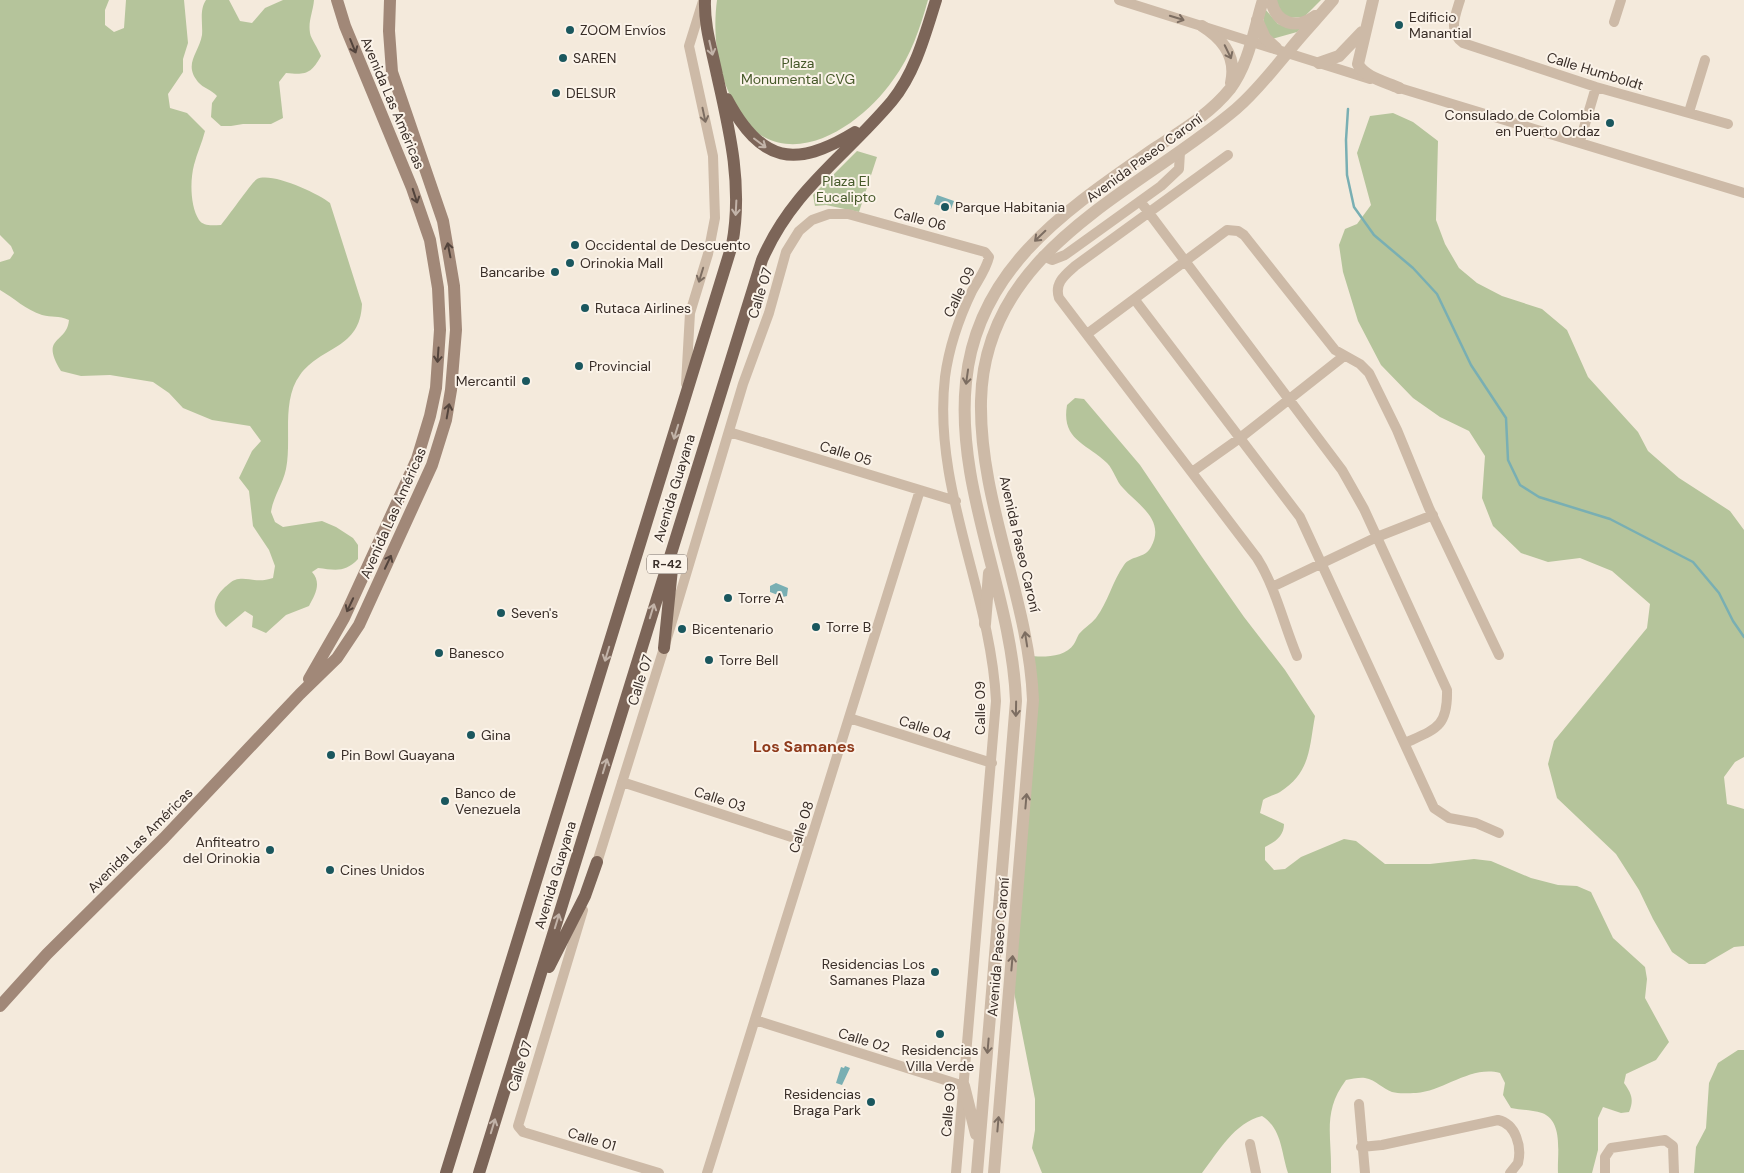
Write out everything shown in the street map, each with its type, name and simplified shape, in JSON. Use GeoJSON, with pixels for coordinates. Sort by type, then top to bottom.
{"type":"FeatureCollection","features":[{"type":"Feature","properties":{"kind":"main road","name":"Avenida Las Américas"},"geometry":{"type":"LineString","coordinates":[[300,694],[338,631],[406,485],[425,437],[436,388],[440,330],[438,288],[430,240],[412,188],[336,0]]}},
{"type":"Feature","properties":{"kind":"main road","name":"Avenida Las Américas"},"geometry":{"type":"LineString","coordinates":[[0,1006],[47,954],[164,838],[300,694],[337,658],[352,637],[422,489],[440,442],[451,390],[456,330],[454,286],[443,221],[392,72],[389,31],[390,0]]}},
{"type":"Feature","properties":{"kind":"main road","name":"Avenida Guayana"},"geometry":{"type":"LineString","coordinates":[[446,1173],[728,262],[736,221],[735,164],[707,27],[704,0]]}},
{"type":"Feature","properties":{"kind":"main road","name":"Avenida Guayana"},"geometry":{"type":"LineString","coordinates":[[479,1173],[735,342],[770,241],[779,223],[804,191],[892,100],[917,58],[936,0]]}},
{"type":"Feature","properties":{"kind":"main road"},"geometry":{"type":"LineString","coordinates":[[717,73],[727,99],[743,127],[761,144],[780,154],[804,156],[832,146],[872,121]]}},
{"type":"Feature","properties":{"kind":"main road"},"geometry":{"type":"LineString","coordinates":[[438,288],[454,286]]}},
{"type":"Feature","properties":{"kind":"main road"},"geometry":{"type":"LineString","coordinates":[[406,485],[422,489]]}},
{"type":"Feature","properties":{"kind":"main road"},"geometry":{"type":"LineString","coordinates":[[664,648],[668,596],[679,524]]}},
{"type":"Feature","properties":{"kind":"main road"},"geometry":{"type":"LineString","coordinates":[[527,1015],[550,964],[585,896],[597,862]]}},
{"type":"Feature","properties":{"kind":"street"},"geometry":{"type":"LineString","coordinates":[[685,401],[690,313],[708,254],[715,218],[713,156],[689,46],[704,0]]}},
{"type":"Feature","properties":{"kind":"street"},"geometry":{"type":"LineString","coordinates":[[1119,0],[1148,4],[1202,26],[1744,193]]}},
{"type":"Feature","properties":{"kind":"street","name":"Avenida Paseo Caroní"},"geometry":{"type":"LineString","coordinates":[[977,1173],[1016,708],[1016,685],[1008,631],[968,458],[964,400],[971,352],[992,298],[1016,262],[1046,230],[1105,183],[1203,114],[1230,88],[1244,65],[1263,0]]}},
{"type":"Feature","properties":{"kind":"street"},"geometry":{"type":"LineString","coordinates":[[1271,0],[1275,13],[1288,24],[1308,22],[1329,5]]}},
{"type":"Feature","properties":{"kind":"street"},"geometry":{"type":"LineString","coordinates":[[1372,0],[1359,55],[1360,67],[1371,76],[1399,88]]}},
{"type":"Feature","properties":{"kind":"street","name":"Calle Humboldt"},"geometry":{"type":"LineString","coordinates":[[1460,0],[1454,20],[1457,38],[1463,43],[1596,87],[1728,124]]}},
{"type":"Feature","properties":{"kind":"street"},"geometry":{"type":"LineString","coordinates":[[1614,22],[1621,0]]}},
{"type":"Feature","properties":{"kind":"street","name":"Avenida Paseo Caroní"},"geometry":{"type":"LineString","coordinates":[[994,1173],[1033,700],[1024,627],[985,456],[981,400],[986,363],[998,325],[1017,288],[1043,256],[1095,211],[1180,152],[1238,107],[1267,78],[1282,50],[1329,5]]}},
{"type":"Feature","properties":{"kind":"street"},"geometry":{"type":"LineString","coordinates":[[1257,20],[1265,38],[1282,50]]}},
{"type":"Feature","properties":{"kind":"street"},"geometry":{"type":"LineString","coordinates":[[1202,26],[1218,37],[1231,57],[1233,74],[1230,88]]}},
{"type":"Feature","properties":{"kind":"street"},"geometry":{"type":"LineString","coordinates":[[1319,63],[1339,56],[1348,49],[1364,30]]}},
{"type":"Feature","properties":{"kind":"street"},"geometry":{"type":"LineString","coordinates":[[1689,112],[1705,60]]}},
{"type":"Feature","properties":{"kind":"street"},"geometry":{"type":"LineString","coordinates":[[1580,141],[1596,87]]}},
{"type":"Feature","properties":{"kind":"street"},"geometry":{"type":"LineString","coordinates":[[1043,256],[1054,260],[1065,255],[1140,201],[1178,172],[1181,164],[1180,152]]}},
{"type":"Feature","properties":{"kind":"street"},"geometry":{"type":"LineString","coordinates":[[1228,155],[1150,214],[1076,266],[1060,280],[1057,292],[1059,298],[1257,558],[1272,587],[1277,606],[1297,656]]}},
{"type":"Feature","properties":{"kind":"street"},"geometry":{"type":"LineString","coordinates":[[1140,201],[1350,482],[1377,537],[1447,690],[1446,710],[1442,724],[1434,730],[1405,743]]}},
{"type":"Feature","properties":{"kind":"street","name":"Calle 06"},"geometry":{"type":"LineString","coordinates":[[794,240],[812,220],[838,213],[848,214],[980,250],[988,254]]}},
{"type":"Feature","properties":{"kind":"street"},"geometry":{"type":"LineString","coordinates":[[1087,334],[1227,230],[1241,233],[1319,331],[1344,356],[1360,364],[1369,374],[1397,430],[1433,515],[1499,655]]}},
{"type":"Feature","properties":{"kind":"street","name":"Calle 07"},"geometry":{"type":"LineString","coordinates":[[519,1129],[519,1116],[729,432],[755,349],[769,312],[786,252],[794,240]]}},
{"type":"Feature","properties":{"kind":"street","name":"Calle 09"},"geometry":{"type":"LineString","coordinates":[[956,1173],[992,763],[995,687],[985,624],[948,462],[944,424],[946,377],[956,332],[973,289],[986,268],[988,254]]}},
{"type":"Feature","properties":{"kind":"street"},"geometry":{"type":"LineString","coordinates":[[1135,300],[1290,502],[1306,529],[1437,811],[1449,818],[1476,823],[1499,833]]}},
{"type":"Feature","properties":{"kind":"street"},"geometry":{"type":"LineString","coordinates":[[1192,472],[1290,400],[1344,356]]}},
{"type":"Feature","properties":{"kind":"street","name":"Calle 05"},"geometry":{"type":"LineString","coordinates":[[729,432],[956,501]]}},
{"type":"Feature","properties":{"kind":"street","name":"Calle 08"},"geometry":{"type":"LineString","coordinates":[[707,1173],[920,490]]}},
{"type":"Feature","properties":{"kind":"street"},"geometry":{"type":"LineString","coordinates":[[1272,587],[1377,537],[1433,515]]}},
{"type":"Feature","properties":{"kind":"street"},"geometry":{"type":"LineString","coordinates":[[985,624],[989,576],[987,543]]}},
{"type":"Feature","properties":{"kind":"street","name":"Calle 04"},"geometry":{"type":"LineString","coordinates":[[849,718],[992,763]]}},
{"type":"Feature","properties":{"kind":"street","name":"Calle 03"},"geometry":{"type":"LineString","coordinates":[[622,782],[810,843]]}},
{"type":"Feature","properties":{"kind":"street","name":"Calle 02"},"geometry":{"type":"LineString","coordinates":[[755,1020],[964,1086]]}},
{"type":"Feature","properties":{"kind":"street"},"geometry":{"type":"LineString","coordinates":[[964,1086],[979,1148]]}},
{"type":"Feature","properties":{"kind":"street"},"geometry":{"type":"LineString","coordinates":[[1358,1104],[1365,1173]]}},
{"type":"Feature","properties":{"kind":"street"},"geometry":{"type":"LineString","coordinates":[[1361,1147],[1382,1145],[1498,1120],[1511,1127],[1518,1144],[1518,1164],[1510,1173]]}},
{"type":"Feature","properties":{"kind":"street","name":"Calle 01"},"geometry":{"type":"LineString","coordinates":[[519,1129],[523,1132],[659,1173]]}},
{"type":"Feature","properties":{"kind":"street"},"geometry":{"type":"LineString","coordinates":[[1605,1173],[1605,1158],[1611,1148],[1665,1140],[1673,1146],[1674,1173]]}},
{"type":"Feature","properties":{"kind":"street"},"geometry":{"type":"LineString","coordinates":[[1250,1144],[1256,1173]]}},
{"type":"Feature","properties":{"kind":"green space"},"geometry":{"type":"Polygon","coordinates":[[[0,0],[109,0],[105,10],[105,25],[114,32],[124,28],[126,0],[184,0],[188,43],[183,59],[183,72],[168,94],[170,108],[187,113],[205,131],[195,161],[192,178],[192,200],[199,220],[206,225],[221,225],[254,182],[257,179],[264,178],[273,178],[294,185],[330,203],[362,304],[360,319],[355,330],[347,339],[309,365],[294,385],[289,409],[288,458],[283,480],[271,512],[275,522],[283,527],[322,521],[336,527],[353,538],[358,545],[358,559],[344,569],[318,568],[312,572],[317,580],[317,585],[309,606],[286,615],[266,633],[252,627],[253,616],[245,611],[226,627],[215,612],[215,602],[220,592],[234,581],[239,579],[267,580],[273,578],[275,566],[269,550],[253,526],[249,491],[239,478],[252,451],[261,441],[250,426],[212,420],[183,408],[169,393],[153,382],[110,375],[81,376],[61,371],[55,360],[53,346],[64,333],[69,320],[36,313],[0,290],[0,262],[10,259],[14,253],[11,246],[0,235],[0,0]]]}},
{"type":"Feature","properties":{"kind":"green space"},"geometry":{"type":"Polygon","coordinates":[[[206,0],[229,0],[240,21],[252,23],[265,8],[283,0],[314,0],[310,20],[310,33],[321,56],[311,70],[298,74],[286,73],[279,82],[283,118],[271,124],[221,126],[211,117],[212,103],[217,96],[198,82],[192,70],[193,58],[202,35],[202,13],[206,0]]]}},
{"type":"Feature","properties":{"kind":"green space","name":"Plaza Monumental CVG"},"geometry":{"type":"Polygon","coordinates":[[[717,0],[928,0],[910,52],[882,94],[869,108],[837,131],[819,139],[800,144],[782,143],[760,135],[754,130],[733,101],[722,74],[716,44],[717,0]]]}},
{"type":"Feature","properties":{"kind":"green space"},"geometry":{"type":"Polygon","coordinates":[[[1272,0],[1321,0],[1304,17],[1287,18],[1272,0]]]}},
{"type":"Feature","properties":{"kind":"green space"},"geometry":{"type":"Polygon","coordinates":[[[1265,9],[1278,24],[1300,29],[1297,32],[1272,39],[1263,23],[1265,9]]]}},
{"type":"Feature","properties":{"kind":"green space"},"geometry":{"type":"Polygon","coordinates":[[[1393,113],[1413,122],[1438,141],[1436,220],[1445,244],[1459,268],[1477,283],[1502,296],[1542,309],[1567,330],[1588,377],[1638,432],[1648,451],[1679,478],[1730,511],[1744,530],[1744,757],[1735,762],[1724,777],[1727,804],[1744,809],[1744,946],[1734,947],[1705,964],[1689,964],[1672,952],[1639,890],[1616,854],[1557,798],[1548,764],[1554,741],[1647,628],[1650,604],[1612,571],[1580,558],[1548,562],[1521,553],[1493,526],[1482,498],[1485,456],[1469,431],[1440,417],[1413,398],[1381,365],[1358,321],[1343,272],[1339,245],[1345,229],[1357,224],[1371,205],[1357,153],[1370,116],[1393,113]]]}},
{"type":"Feature","properties":{"kind":"green space","name":"Plaza El Eucalipto"},"geometry":{"type":"Polygon","coordinates":[[[857,151],[877,157],[859,212],[826,205],[815,206],[813,195],[857,151]]]}},
{"type":"Feature","properties":{"kind":"green space"},"geometry":{"type":"Polygon","coordinates":[[[1075,398],[1084,399],[1140,465],[1202,557],[1244,617],[1285,670],[1315,716],[1307,759],[1303,768],[1298,776],[1280,792],[1263,800],[1260,813],[1284,824],[1284,828],[1278,838],[1265,847],[1265,860],[1274,870],[1285,869],[1301,857],[1344,839],[1356,841],[1385,864],[1430,864],[1474,859],[1491,861],[1531,878],[1558,885],[1577,886],[1591,892],[1613,938],[1645,967],[1647,979],[1645,998],[1669,1042],[1656,1060],[1626,1074],[1624,1083],[1632,1100],[1629,1112],[1621,1113],[1603,1107],[1598,1118],[1598,1150],[1592,1173],[1558,1173],[1558,1139],[1554,1123],[1542,1113],[1511,1108],[1503,1095],[1505,1083],[1500,1073],[1489,1071],[1468,1075],[1437,1088],[1416,1093],[1392,1092],[1365,1078],[1346,1080],[1334,1103],[1331,1114],[1331,1173],[1288,1173],[1274,1127],[1262,1116],[1235,1131],[1202,1173],[1042,1173],[1032,1148],[1035,1130],[1035,1099],[1011,977],[1023,834],[1029,656],[1053,656],[1070,649],[1079,634],[1100,612],[1124,565],[1148,551],[1155,537],[1153,521],[1121,485],[1107,463],[1077,440],[1071,433],[1066,417],[1067,405],[1075,398]]]}},
{"type":"Feature","properties":{"kind":"green space"},"geometry":{"type":"Polygon","coordinates":[[[1738,1050],[1744,1050],[1744,1173],[1694,1173],[1696,1147],[1706,1128],[1709,1083],[1718,1063],[1738,1050]]]}},
{"type":"Feature","properties":{"kind":"water"},"geometry":{"type":"Polygon","coordinates":[[[937,195],[954,201],[951,209],[934,204],[937,195]]]}},
{"type":"Feature","properties":{"kind":"water"},"geometry":{"type":"Polygon","coordinates":[[[776,583],[788,588],[787,596],[783,597],[770,592],[770,586],[776,583]]]}},
{"type":"Feature","properties":{"kind":"water"},"geometry":{"type":"Polygon","coordinates":[[[845,1066],[850,1068],[842,1085],[836,1083],[841,1067],[844,1068],[845,1066]]]}},
{"type":"Feature","properties":{"kind":"waterway"},"geometry":{"type":"LineString","coordinates":[[1348,109],[1346,140],[1347,175],[1354,207],[1374,235],[1413,268],[1437,294],[1471,365],[1506,418],[1508,460],[1520,485],[1539,497],[1610,519],[1693,562],[1719,593],[1733,621],[1744,637]]}},
{"type":"Feature","properties":{"kind":"place","name":"Edificio Manantial"},"geometry":{"type":"Point","coordinates":[1399,25]}},
{"type":"Feature","properties":{"kind":"place","name":"ZOOM Envíos"},"geometry":{"type":"Point","coordinates":[570,30]}},
{"type":"Feature","properties":{"kind":"place","name":"SAREN"},"geometry":{"type":"Point","coordinates":[563,58]}},
{"type":"Feature","properties":{"kind":"place","name":"DELSUR"},"geometry":{"type":"Point","coordinates":[556,93]}},
{"type":"Feature","properties":{"kind":"place","name":"Consulado de Colombia en Puerto Ordaz"},"geometry":{"type":"Point","coordinates":[1610,123]}},
{"type":"Feature","properties":{"kind":"place","name":"Parque Habitania"},"geometry":{"type":"Point","coordinates":[945,207]}},
{"type":"Feature","properties":{"kind":"place","name":"Occidental de Descuento"},"geometry":{"type":"Point","coordinates":[575,245]}},
{"type":"Feature","properties":{"kind":"place","name":"Orinokia Mall"},"geometry":{"type":"Point","coordinates":[570,263]}},
{"type":"Feature","properties":{"kind":"place","name":"Bancaribe"},"geometry":{"type":"Point","coordinates":[555,272]}},
{"type":"Feature","properties":{"kind":"place","name":"Rutaca Airlines"},"geometry":{"type":"Point","coordinates":[585,308]}},
{"type":"Feature","properties":{"kind":"place","name":"Provincial"},"geometry":{"type":"Point","coordinates":[579,366]}},
{"type":"Feature","properties":{"kind":"place","name":"Mercantil"},"geometry":{"type":"Point","coordinates":[526,381]}},
{"type":"Feature","properties":{"kind":"place","name":"Torre A"},"geometry":{"type":"Point","coordinates":[728,598]}},
{"type":"Feature","properties":{"kind":"place","name":"Seven's"},"geometry":{"type":"Point","coordinates":[501,613]}},
{"type":"Feature","properties":{"kind":"place","name":"Torre B"},"geometry":{"type":"Point","coordinates":[816,627]}},
{"type":"Feature","properties":{"kind":"place","name":"Bicentenario"},"geometry":{"type":"Point","coordinates":[682,629]}},
{"type":"Feature","properties":{"kind":"place","name":"Banesco"},"geometry":{"type":"Point","coordinates":[439,653]}},
{"type":"Feature","properties":{"kind":"place","name":"Torre Bell"},"geometry":{"type":"Point","coordinates":[709,660]}},
{"type":"Feature","properties":{"kind":"place","name":"Gina"},"geometry":{"type":"Point","coordinates":[471,735]}},
{"type":"Feature","properties":{"kind":"place","name":"Pin Bowl Guayana"},"geometry":{"type":"Point","coordinates":[331,755]}},
{"type":"Feature","properties":{"kind":"place","name":"Banco de Venezuela"},"geometry":{"type":"Point","coordinates":[445,801]}},
{"type":"Feature","properties":{"kind":"place","name":"Anfiteatro del Orinokia"},"geometry":{"type":"Point","coordinates":[270,850]}},
{"type":"Feature","properties":{"kind":"place","name":"Cines Unidos"},"geometry":{"type":"Point","coordinates":[330,870]}},
{"type":"Feature","properties":{"kind":"place","name":"Residencias Los Samanes Plaza"},"geometry":{"type":"Point","coordinates":[935,972]}},
{"type":"Feature","properties":{"kind":"place","name":"Residencias Villa Verde"},"geometry":{"type":"Point","coordinates":[940,1034]}},
{"type":"Feature","properties":{"kind":"place","name":"Residencias Braga Park"},"geometry":{"type":"Point","coordinates":[871,1102]}},
{"type":"Feature","properties":{"kind":"district","name":"Los Samanes"},"geometry":{"type":"Point","coordinates":[804,746]}}]}
